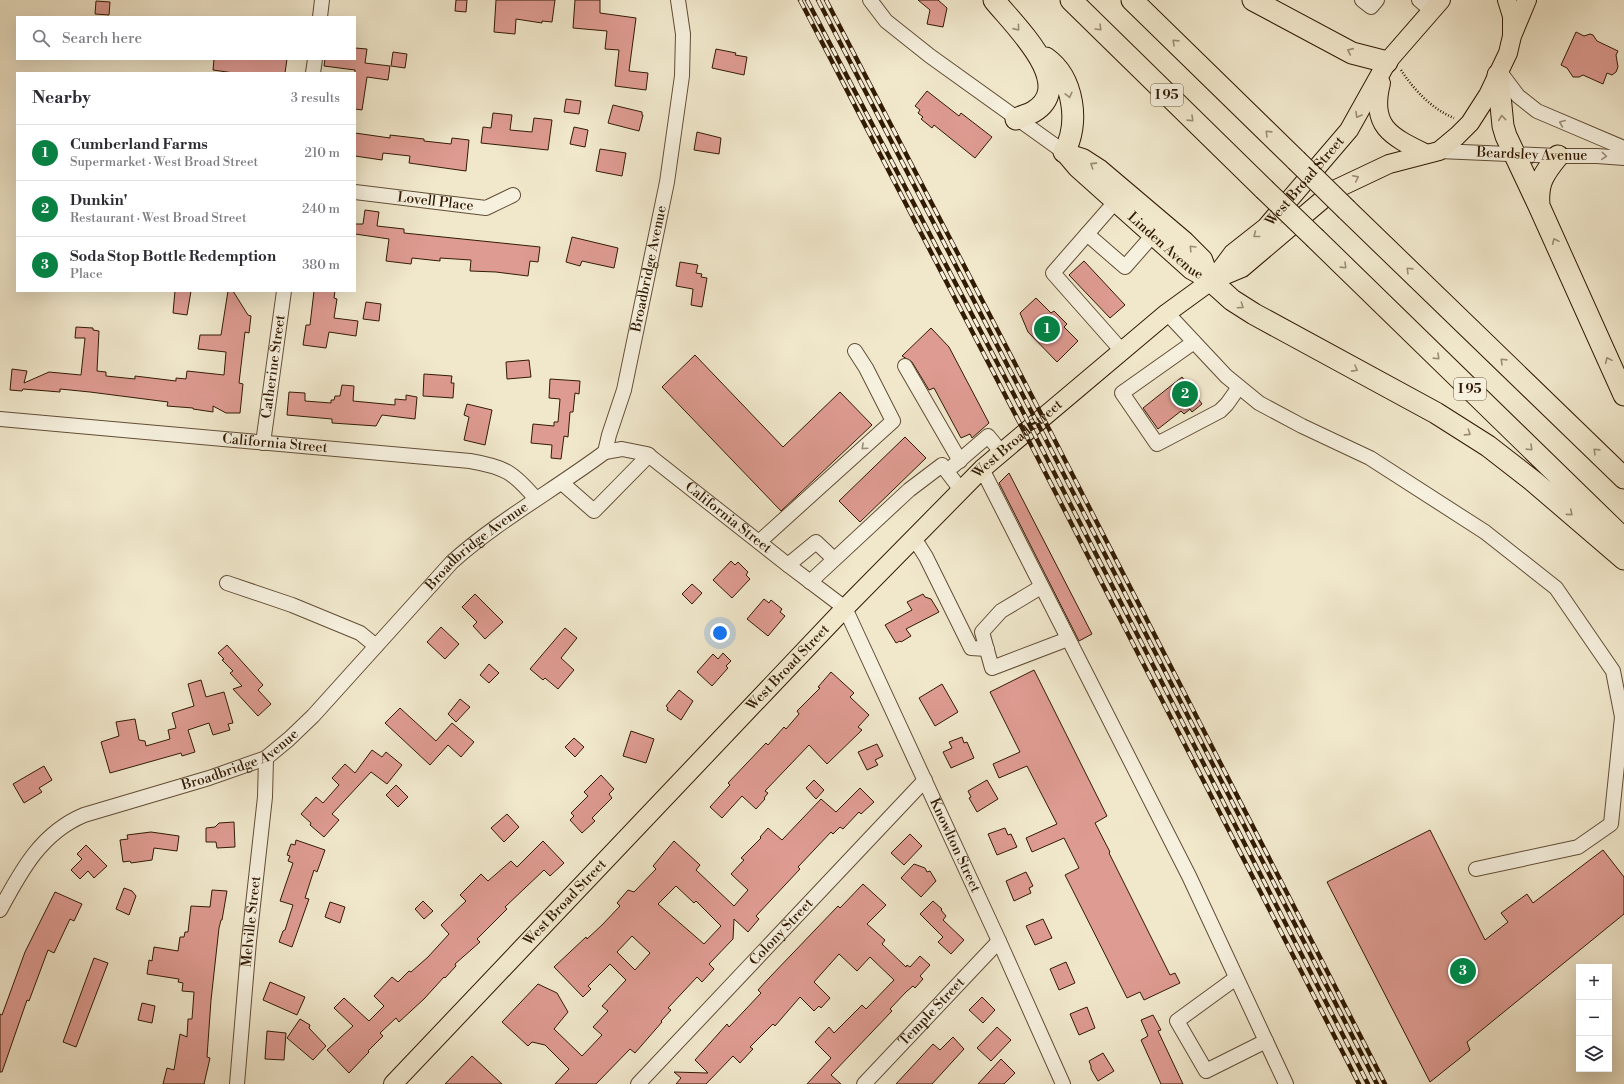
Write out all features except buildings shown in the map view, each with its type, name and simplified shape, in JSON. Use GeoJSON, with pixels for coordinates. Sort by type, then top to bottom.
{"type":"FeatureCollection","features":[{"type":"Feature","properties":{"kind":"highway"},"geometry":{"type":"LineString","coordinates":[[994,0],[1038,54],[1049,77],[1048,93],[1043,102],[1037,109],[1016,119]]}},
{"type":"Feature","properties":{"kind":"highway","name":"I 95"},"geometry":{"type":"LineString","coordinates":[[1071,0],[1624,539]]}},
{"type":"Feature","properties":{"kind":"highway"},"geometry":{"type":"LineString","coordinates":[[1132,0],[1624,478]]}},
{"type":"Feature","properties":{"kind":"highway"},"geometry":{"type":"LineString","coordinates":[[1253,0],[1352,52],[1391,67]]}},
{"type":"Feature","properties":{"kind":"highway"},"geometry":{"type":"LineString","coordinates":[[1038,54],[1049,61],[1059,71],[1068,88],[1071,98],[1072,133],[1070,142],[1064,152]]}},
{"type":"Feature","properties":{"kind":"highway"},"geometry":{"type":"LineString","coordinates":[[1499,74],[1503,126],[1506,136],[1624,395]]}},
{"type":"Feature","properties":{"kind":"highway"},"geometry":{"type":"LineString","coordinates":[[1539,206],[1538,190],[1540,184],[1548,168],[1558,156]]}},
{"type":"Feature","properties":{"kind":"highway"},"geometry":{"type":"LineString","coordinates":[[1211,281],[1232,300],[1254,314],[1436,412],[1488,446],[1533,481],[1624,559]]}},
{"type":"Feature","properties":{"kind":"main road","name":"West Broad Street"},"geometry":{"type":"LineString","coordinates":[[1507,0],[1512,16],[1512,36]]}},
{"type":"Feature","properties":{"kind":"main road","name":"West Broad Street"},"geometry":{"type":"LineString","coordinates":[[393,1084],[845,608],[982,469],[1167,313],[1211,281],[1242,268],[1334,190],[1389,164],[1432,152],[1470,123],[1488,95],[1499,74],[1508,54],[1512,36],[1527,0]]}},
{"type":"Feature","properties":{"kind":"main road","name":"West Broad Street"},"geometry":{"type":"LineString","coordinates":[[1211,281],[1232,253],[1266,227],[1349,130],[1434,4]]}},
{"type":"Feature","properties":{"kind":"main road","name":"West Broad Street"},"geometry":{"type":"LineString","coordinates":[[1391,67],[1377,98],[1378,113],[1391,135],[1432,152]]}},
{"type":"Feature","properties":{"kind":"main road","name":"Linden Avenue"},"geometry":{"type":"LineString","coordinates":[[1064,152],[1077,168],[1191,270],[1211,281]]}},
{"type":"Feature","properties":{"kind":"main road","name":"Linden Avenue"},"geometry":{"type":"LineString","coordinates":[[1064,152],[1083,158],[1100,169],[1185,241],[1202,259],[1211,281]]}},
{"type":"Feature","properties":{"kind":"street"},"geometry":{"type":"LineString","coordinates":[[320,16],[322,0]]}},
{"type":"Feature","properties":{"kind":"street","name":"Broadbridge Avenue"},"geometry":{"type":"LineString","coordinates":[[0,910],[31,858],[50,835],[72,820],[84,815],[208,778],[266,758],[304,726],[452,562],[465,550],[605,452],[624,390],[667,182],[682,76],[683,34],[678,0]]}},
{"type":"Feature","properties":{"kind":"street","name":"Linden Avenue"},"geometry":{"type":"LineString","coordinates":[[870,0],[879,13],[900,32],[961,80],[1064,152]]}},
{"type":"Feature","properties":{"kind":"street"},"geometry":{"type":"LineString","coordinates":[[1362,0],[1371,7],[1377,0]]}},
{"type":"Feature","properties":{"kind":"street"},"geometry":{"type":"LineString","coordinates":[[313,72],[315,60]]}},
{"type":"Feature","properties":{"kind":"street","name":"Beardsley Avenue"},"geometry":{"type":"LineString","coordinates":[[1499,74],[1518,96],[1536,111],[1624,148]]}},
{"type":"Feature","properties":{"kind":"street","name":"Beardsley Avenue"},"geometry":{"type":"LineString","coordinates":[[1432,152],[1624,158]]}},
{"type":"Feature","properties":{"kind":"street","name":"Lovell Place"},"geometry":{"type":"LineString","coordinates":[[356,192],[486,208],[512,195]]}},
{"type":"Feature","properties":{"kind":"street"},"geometry":{"type":"LineString","coordinates":[[1115,202],[1053,273],[1122,351]]}},
{"type":"Feature","properties":{"kind":"street"},"geometry":{"type":"LineString","coordinates":[[1087,234],[1125,267],[1153,235]]}},
{"type":"Feature","properties":{"kind":"street","name":"Catherine Street"},"geometry":{"type":"LineString","coordinates":[[263,443],[284,292]]}},
{"type":"Feature","properties":{"kind":"street"},"geometry":{"type":"LineString","coordinates":[[1167,313],[1226,376],[1259,403],[1302,426],[1370,458],[1485,532],[1556,588],[1613,671],[1622,717],[1611,824],[1578,847],[1476,869]]}},
{"type":"Feature","properties":{"kind":"street"},"geometry":{"type":"LineString","coordinates":[[1194,342],[1122,393],[1157,444],[1220,411],[1239,387]]}},
{"type":"Feature","properties":{"kind":"street"},"geometry":{"type":"LineString","coordinates":[[759,542],[893,421],[866,368],[855,351]]}},
{"type":"Feature","properties":{"kind":"street"},"geometry":{"type":"LineString","coordinates":[[905,366],[960,461]]}},
{"type":"Feature","properties":{"kind":"street","name":"California Street"},"geometry":{"type":"LineString","coordinates":[[0,419],[470,461],[501,468],[511,473],[520,480],[536,499]]}},
{"type":"Feature","properties":{"kind":"street"},"geometry":{"type":"LineString","coordinates":[[947,472],[988,436],[1002,453]]}},
{"type":"Feature","properties":{"kind":"street","name":"California Street"},"geometry":{"type":"LineString","coordinates":[[605,452],[629,449],[649,455],[845,608]]}},
{"type":"Feature","properties":{"kind":"street"},"geometry":{"type":"LineString","coordinates":[[562,482],[594,511],[649,455]]}},
{"type":"Feature","properties":{"kind":"street"},"geometry":{"type":"LineString","coordinates":[[810,582],[909,490],[942,465],[961,490]]}},
{"type":"Feature","properties":{"kind":"street"},"geometry":{"type":"LineString","coordinates":[[982,469],[1189,876],[1286,1084]]}},
{"type":"Feature","properties":{"kind":"street"},"geometry":{"type":"LineString","coordinates":[[914,538],[926,557],[971,648],[987,649]]}},
{"type":"Feature","properties":{"kind":"street"},"geometry":{"type":"LineString","coordinates":[[788,565],[816,542],[834,559]]}},
{"type":"Feature","properties":{"kind":"street"},"geometry":{"type":"LineString","coordinates":[[227,583],[292,605],[360,633],[376,646]]}},
{"type":"Feature","properties":{"kind":"street"},"geometry":{"type":"LineString","coordinates":[[1041,587],[1001,611],[982,632],[992,668],[1068,639]]}},
{"type":"Feature","properties":{"kind":"street","name":"Knowlton Street"},"geometry":{"type":"LineString","coordinates":[[845,608],[999,941],[1063,1084]]}},
{"type":"Feature","properties":{"kind":"street","name":"Melville Street"},"geometry":{"type":"LineString","coordinates":[[237,1084],[249,941],[265,797],[266,758]]}},
{"type":"Feature","properties":{"kind":"street","name":"Colony Street"},"geometry":{"type":"LineString","coordinates":[[638,1084],[925,780]]}},
{"type":"Feature","properties":{"kind":"street","name":"Temple Street"},"geometry":{"type":"LineString","coordinates":[[864,1084],[999,941]]}},
{"type":"Feature","properties":{"kind":"street"},"geometry":{"type":"LineString","coordinates":[[1236,978],[1177,1021],[1206,1071],[1266,1041]]}},
{"type":"Feature","properties":{"kind":"path"},"geometry":{"type":"LineString","coordinates":[[1391,67],[1422,96],[1445,114],[1459,120]]}},
{"type":"Feature","properties":{"kind":"railway"},"geometry":{"type":"LineString","coordinates":[[800,0],[1029,441],[1359,1084]]}},
{"type":"Feature","properties":{"kind":"railway"},"geometry":{"type":"LineString","coordinates":[[807,0],[1022,410],[1368,1084]]}},
{"type":"Feature","properties":{"kind":"railway"},"geometry":{"type":"LineString","coordinates":[[818,0],[1377,1084]]}},
{"type":"Feature","properties":{"kind":"railway"},"geometry":{"type":"LineString","coordinates":[[826,0],[1049,429],[1385,1084]]}},
{"type":"Feature","properties":{"kind":"place","name":"Cumberland Farms"},"geometry":{"type":"Point","coordinates":[1047,329]}},
{"type":"Feature","properties":{"kind":"place","name":"Dunkin'"},"geometry":{"type":"Point","coordinates":[1185,394]}},
{"type":"Feature","properties":{"kind":"place","name":"Soda Stop Bottle Redemption"},"geometry":{"type":"Point","coordinates":[1463,971]}}]}
